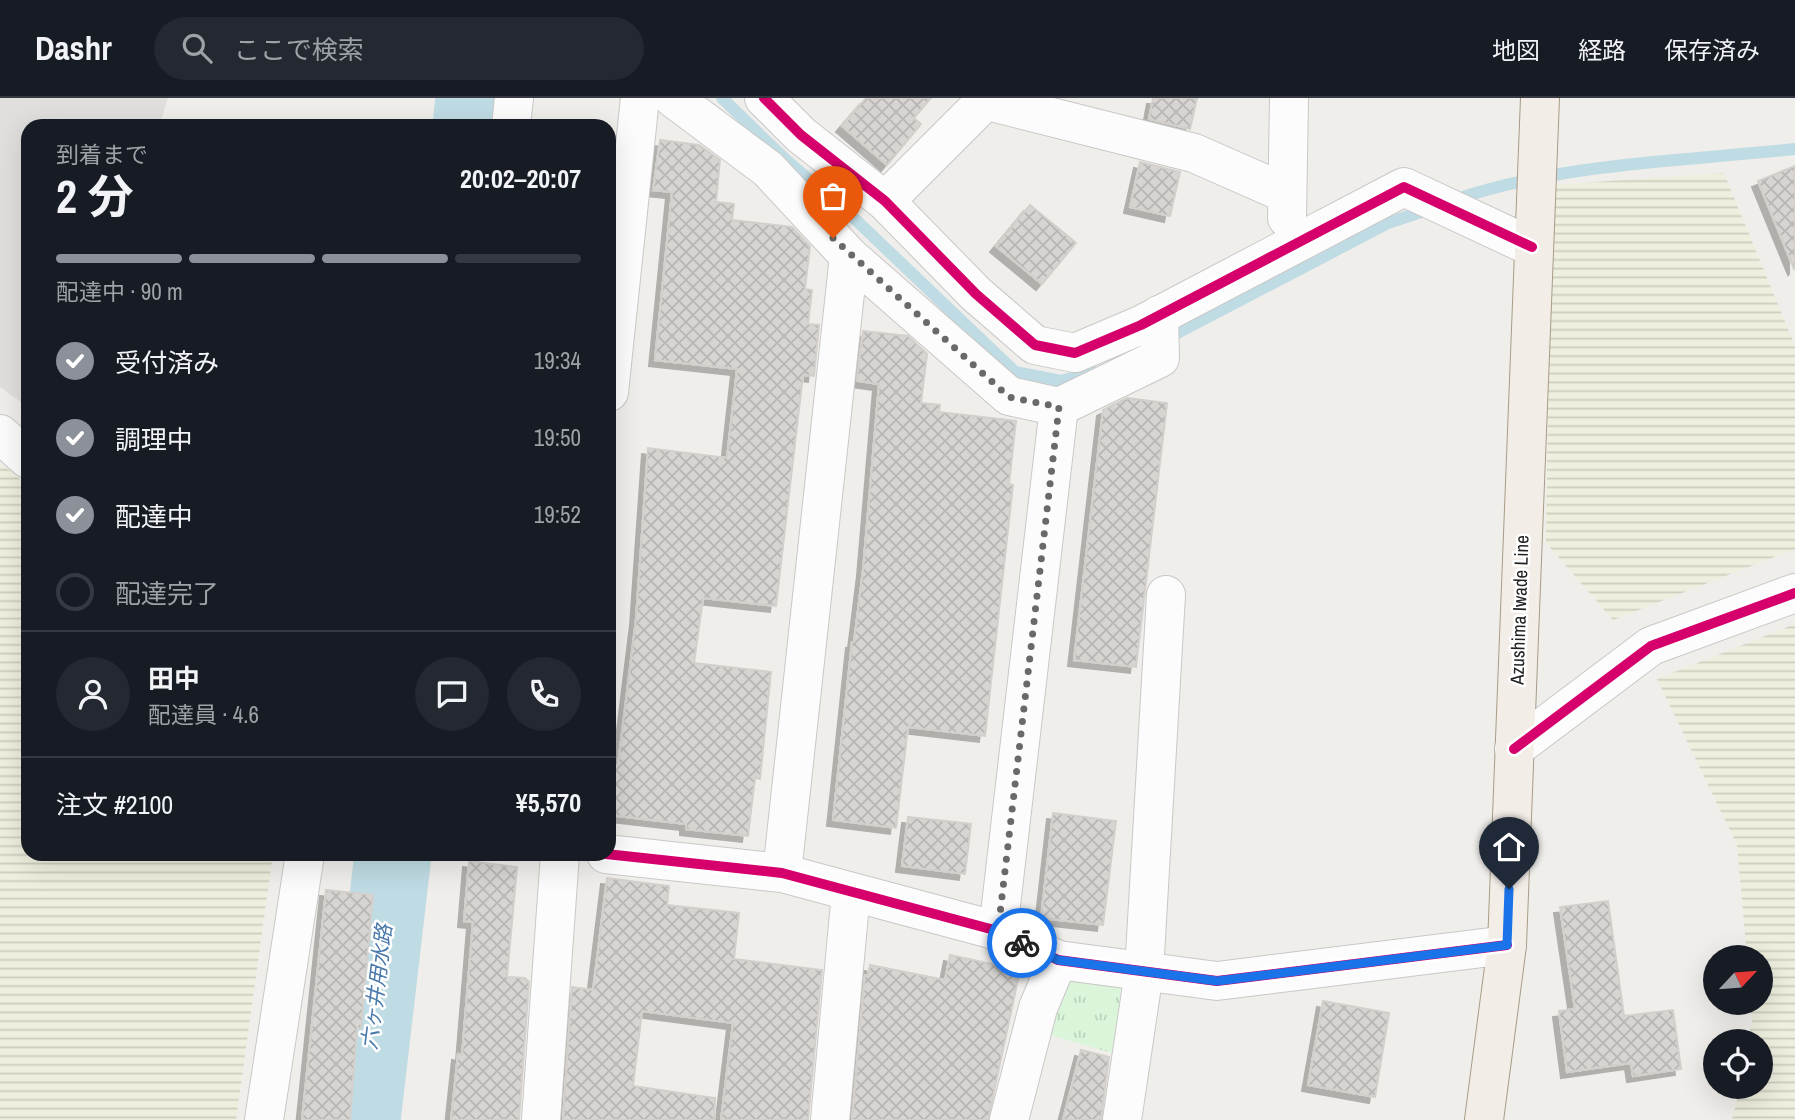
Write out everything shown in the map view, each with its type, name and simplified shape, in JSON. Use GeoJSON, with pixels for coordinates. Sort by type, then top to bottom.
{"type":"FeatureCollection","features":[{"type":"Feature","properties":{"kind":"main road","name":"Azushima Iwade Line"},"geometry":{"type":"LineString","coordinates":[[1484,1120],[1507,945],[1532,247],[1541,98]]}},
{"type":"Feature","properties":{"kind":"street"},"geometry":{"type":"LineString","coordinates":[[512,119],[514,98]]}},
{"type":"Feature","properties":{"kind":"street"},"geometry":{"type":"LineString","coordinates":[[616,326],[640,98]]}},
{"type":"Feature","properties":{"kind":"street"},"geometry":{"type":"LineString","coordinates":[[673,98],[768,169],[849,256],[1009,397],[1059,407],[1160,358],[1159,315]]}},
{"type":"Feature","properties":{"kind":"street"},"geometry":{"type":"LineString","coordinates":[[764,98],[801,135],[885,201],[975,294],[1035,345],[1075,353],[1159,315],[1404,187],[1532,247]]}},
{"type":"Feature","properties":{"kind":"street"},"geometry":{"type":"LineString","coordinates":[[1286,248],[1289,98]]}},
{"type":"Feature","properties":{"kind":"street"},"geometry":{"type":"LineString","coordinates":[[885,201],[988,99],[1194,153],[1287,194]]}},
{"type":"Feature","properties":{"kind":"street"},"geometry":{"type":"LineString","coordinates":[[782,873],[849,256]]}},
{"type":"Feature","properties":{"kind":"street"},"geometry":{"type":"LineString","coordinates":[[998,931],[1059,407]]}},
{"type":"Feature","properties":{"kind":"street"},"geometry":{"type":"LineString","coordinates":[[0,434],[21,453]]}},
{"type":"Feature","properties":{"kind":"street"},"geometry":{"type":"LineString","coordinates":[[1514,749],[1651,646],[1795,593]]}},
{"type":"Feature","properties":{"kind":"street"},"geometry":{"type":"LineString","coordinates":[[1122,1120],[1144,972],[1166,595]]}},
{"type":"Feature","properties":{"kind":"street"},"geometry":{"type":"LineString","coordinates":[[616,855],[782,873],[998,931],[1058,960],[1217,981],[1507,945]]}},
{"type":"Feature","properties":{"kind":"street"},"geometry":{"type":"LineString","coordinates":[[264,1120],[304,861]]}},
{"type":"Feature","properties":{"kind":"street"},"geometry":{"type":"LineString","coordinates":[[541,1120],[560,861]]}},
{"type":"Feature","properties":{"kind":"street"},"geometry":{"type":"LineString","coordinates":[[830,1120],[851,892]]}},
{"type":"Feature","properties":{"kind":"street"},"geometry":{"type":"LineString","coordinates":[[1009,1120],[1038,1008],[1058,960]]}},
{"type":"Feature","properties":{"kind":"green space"},"geometry":{"type":"Polygon","coordinates":[[[1724,173],[1795,346],[1795,549],[1613,620],[1546,543],[1551,185],[1724,173]]]}},
{"type":"Feature","properties":{"kind":"green space"},"geometry":{"type":"Polygon","coordinates":[[[0,464],[17,475],[21,482],[21,861],[272,861],[236,1120],[0,1120],[0,464]]]}},
{"type":"Feature","properties":{"kind":"green space"},"geometry":{"type":"Polygon","coordinates":[[[1795,624],[1795,1120],[1732,1120],[1737,1099],[1773,1099],[1773,1029],[1750,1029],[1751,1015],[1773,1015],[1773,945],[1746,945],[1737,845],[1657,679],[1795,624]]]}},
{"type":"Feature","properties":{"kind":"green space"},"geometry":{"type":"Polygon","coordinates":[[[1063,978],[1131,988],[1119,1055],[1043,1033],[1063,978]]]}},
{"type":"Feature","properties":{"kind":"shaded area"},"geometry":{"type":"Polygon","coordinates":[[[0,98],[168,98],[161,119],[21,119],[21,402],[0,387],[0,98]]]}},
{"type":"Feature","properties":{"kind":"building"},"geometry":{"type":"Polygon","coordinates":[[[866,98],[931,98],[914,118],[921,124],[887,165],[842,126],[866,98]]]}},
{"type":"Feature","properties":{"kind":"building"},"geometry":{"type":"Polygon","coordinates":[[[1153,98],[1197,98],[1190,129],[1149,119],[1153,98]]]}},
{"type":"Feature","properties":{"kind":"building"},"geometry":{"type":"Polygon","coordinates":[[[660,140],[699,145],[720,160],[716,202],[734,204],[732,220],[792,227],[810,246],[805,289],[812,290],[808,324],[819,325],[814,376],[803,375],[776,606],[703,598],[694,663],[771,672],[760,779],[755,778],[748,836],[686,829],[686,824],[616,816],[616,765],[636,619],[648,448],[727,458],[737,369],[655,360],[672,192],[653,190],[660,140]]]}},
{"type":"Feature","properties":{"kind":"building"},"geometry":{"type":"Polygon","coordinates":[[[1140,162],[1180,172],[1170,216],[1130,207],[1140,162]]]}},
{"type":"Feature","properties":{"kind":"building"},"geometry":{"type":"Polygon","coordinates":[[[1795,166],[1795,268],[1794,269],[1758,181],[1795,166]]]}},
{"type":"Feature","properties":{"kind":"building"},"geometry":{"type":"Polygon","coordinates":[[[1030,205],[1076,243],[1042,284],[996,246],[1030,205]]]}},
{"type":"Feature","properties":{"kind":"building"},"geometry":{"type":"Polygon","coordinates":[[[863,331],[908,336],[927,354],[921,403],[940,405],[939,412],[1016,421],[1009,484],[1013,485],[985,736],[908,727],[896,828],[833,820],[852,642],[863,570],[879,384],[857,381],[863,331]]]}},
{"type":"Feature","properties":{"kind":"building"},"geometry":{"type":"Polygon","coordinates":[[[1127,398],[1167,403],[1136,667],[1074,660],[1103,410],[1127,398]]]}},
{"type":"Feature","properties":{"kind":"building"},"geometry":{"type":"Polygon","coordinates":[[[1053,813],[1116,821],[1103,925],[1041,918],[1053,813]]]}},
{"type":"Feature","properties":{"kind":"building"},"geometry":{"type":"Polygon","coordinates":[[[908,817],[971,824],[965,874],[902,866],[908,817]]]}},
{"type":"Feature","properties":{"kind":"building"},"geometry":{"type":"Polygon","coordinates":[[[469,861],[517,867],[507,977],[525,978],[529,982],[519,1120],[451,1120],[458,1054],[462,1055],[473,922],[464,921],[469,861]]]}},
{"type":"Feature","properties":{"kind":"building"},"geometry":{"type":"Polygon","coordinates":[[[607,878],[669,886],[667,905],[739,913],[734,959],[822,970],[808,1120],[721,1120],[733,1023],[642,1011],[633,1086],[715,1098],[714,1120],[563,1120],[572,987],[593,990],[607,878]]]}},
{"type":"Feature","properties":{"kind":"building"},"geometry":{"type":"Polygon","coordinates":[[[326,890],[373,895],[361,1028],[357,1028],[350,1120],[302,1120],[326,890]]]}},
{"type":"Feature","properties":{"kind":"building"},"geometry":{"type":"Polygon","coordinates":[[[1608,901],[1624,1016],[1673,1010],[1681,1069],[1633,1076],[1631,1063],[1567,1072],[1559,1011],[1575,1009],[1560,907],[1608,901]]]}},
{"type":"Feature","properties":{"kind":"building"},"geometry":{"type":"Polygon","coordinates":[[[950,955],[1020,970],[988,1120],[852,1120],[865,975],[868,975],[870,965],[945,980],[950,955]]]}},
{"type":"Feature","properties":{"kind":"building"},"geometry":{"type":"Polygon","coordinates":[[[1323,1001],[1389,1013],[1375,1097],[1308,1085],[1323,1001]]]}},
{"type":"Feature","properties":{"kind":"building"},"geometry":{"type":"Polygon","coordinates":[[[1081,1050],[1109,1057],[1101,1120],[1063,1120],[1081,1050]]]}},
{"type":"Feature","properties":{"kind":"waterway","name":"六ヶ井用水路"},"geometry":{"type":"LineString","coordinates":[[472,119],[474,98]]}},
{"type":"Feature","properties":{"kind":"waterway"},"geometry":{"type":"LineString","coordinates":[[722,98],[785,159],[857,221],[1015,372],[1061,381],[1093,372]]}},
{"type":"Feature","properties":{"kind":"waterway"},"geometry":{"type":"LineString","coordinates":[[1454,200],[1537,178],[1580,171],[1795,149]]}},
{"type":"Feature","properties":{"kind":"waterway"},"geometry":{"type":"LineString","coordinates":[[1164,340],[1388,223],[1430,209]]}},
{"type":"Feature","properties":{"kind":"waterway","name":"六ヶ井用水路"},"geometry":{"type":"LineString","coordinates":[[362,1120],[392,861]]}},
{"type":"Feature","properties":{"kind":"cycle path"},"geometry":{"type":"LineString","coordinates":[[764,98],[801,135],[885,201],[976,294],[1035,345],[1075,353],[1141,325],[1404,187],[1532,247]]}},
{"type":"Feature","properties":{"kind":"cycle path"},"geometry":{"type":"LineString","coordinates":[[1514,749],[1651,646],[1795,593]]}},
{"type":"Feature","properties":{"kind":"cycle path"},"geometry":{"type":"LineString","coordinates":[[616,855],[782,873],[998,931],[1058,960],[1217,981],[1507,945]]}},
{"type":"Feature","properties":{"kind":"way so far"},"geometry":{"type":"LineString","coordinates":[[833,238],[849,256],[930,324],[1009,397],[1059,407],[998,931],[1022,943]]}},
{"type":"Feature","properties":{"kind":"route"},"geometry":{"type":"LineString","coordinates":[[1022,943],[1058,960],[1217,981],[1507,945],[1509,889]]}}]}
